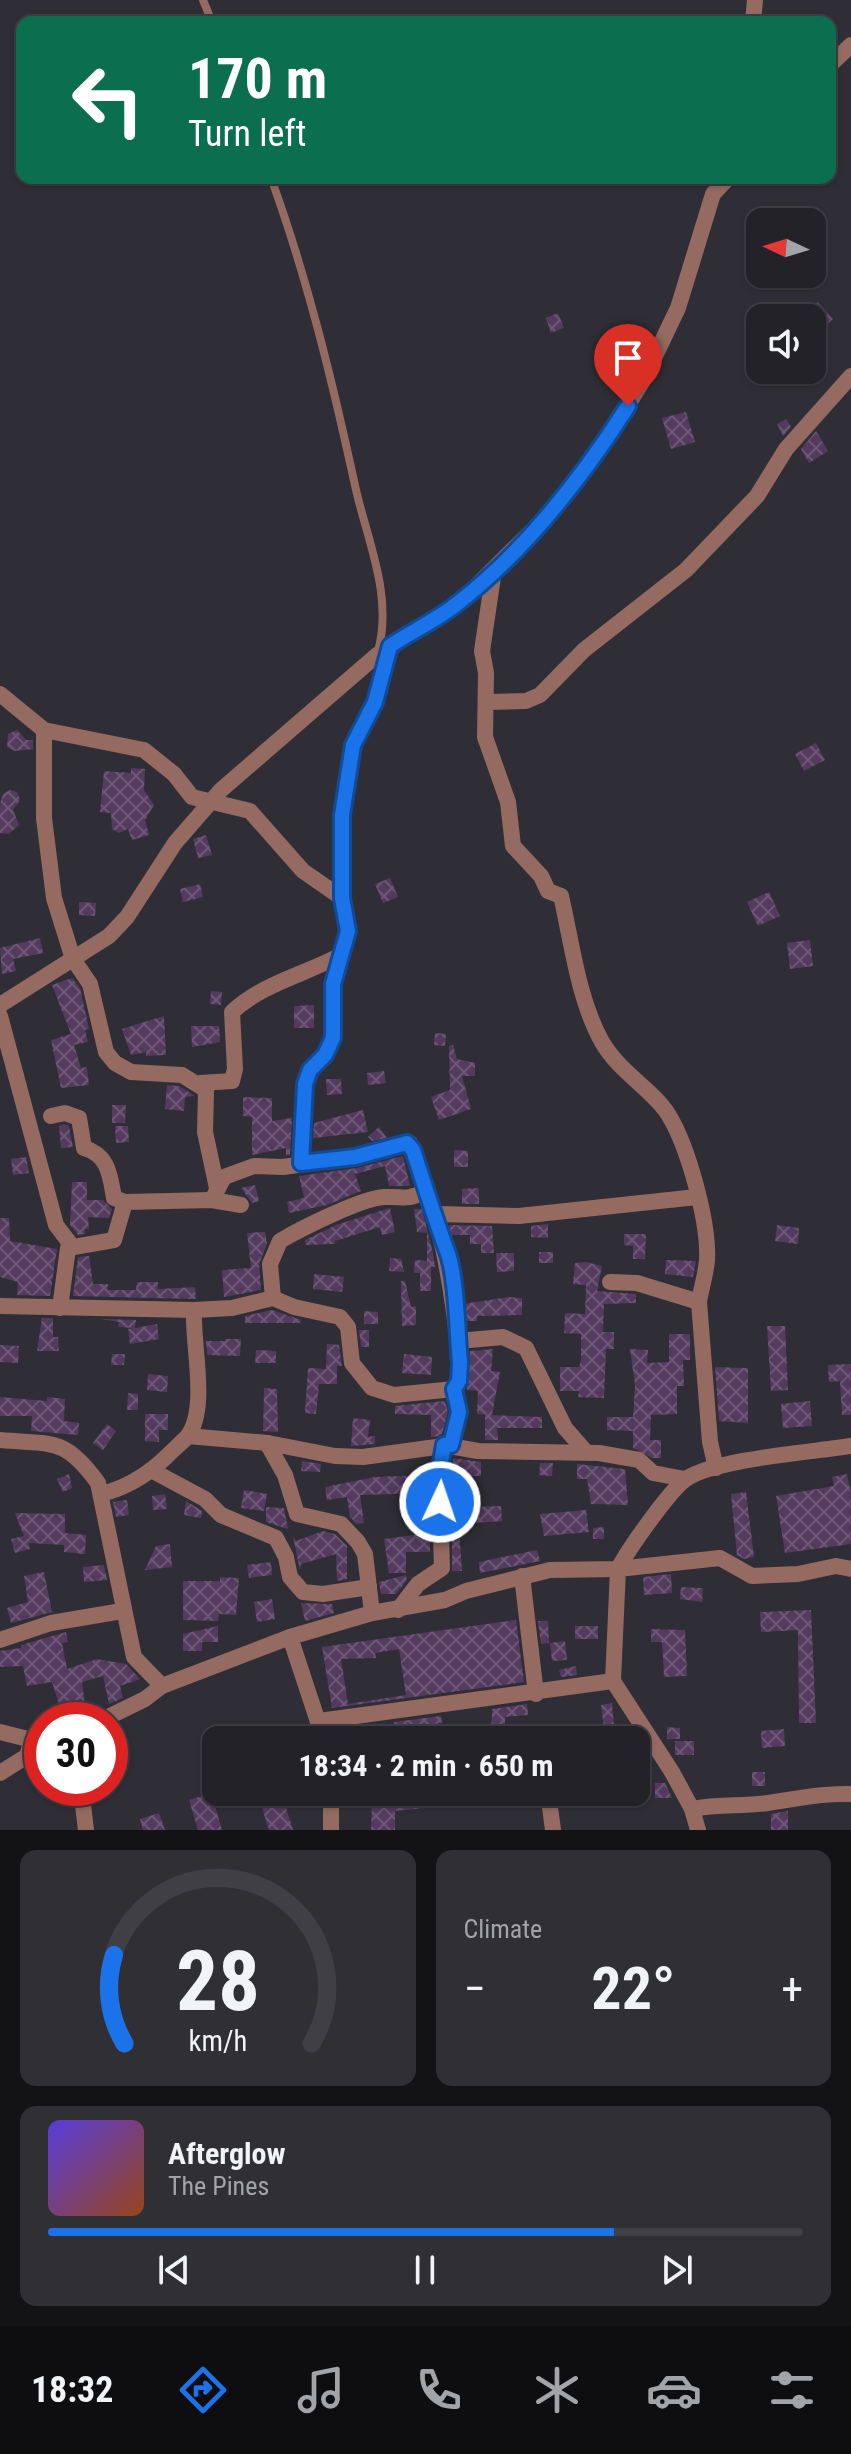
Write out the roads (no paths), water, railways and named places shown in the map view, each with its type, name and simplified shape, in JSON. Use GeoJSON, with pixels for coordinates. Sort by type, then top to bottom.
{"type":"FeatureCollection","features":[{"type":"Feature","properties":{"kind":"street"},"geometry":{"type":"LineString","coordinates":[[836,59],[851,45]]}},
{"type":"Feature","properties":{"kind":"street"},"geometry":{"type":"LineString","coordinates":[[0,1005],[109,936],[127,917],[175,843],[209,802],[383,651],[457,605],[553,510],[628,406],[678,308],[717,184]]}},
{"type":"Feature","properties":{"kind":"street"},"geometry":{"type":"LineString","coordinates":[[713,194],[722,184]]}},
{"type":"Feature","properties":{"kind":"street"},"geometry":{"type":"LineString","coordinates":[[486,702],[526,701],[540,695],[584,650],[686,570],[757,496],[786,449],[851,376]]}},
{"type":"Feature","properties":{"kind":"street"},"geometry":{"type":"LineString","coordinates":[[494,570],[482,651],[485,737],[508,802],[513,846],[541,876],[548,891],[561,896],[587,1004],[601,1041],[617,1064],[667,1112],[697,1197],[707,1261],[699,1302],[710,1442],[716,1468]]}},
{"type":"Feature","properties":{"kind":"street"},"geometry":{"type":"LineString","coordinates":[[301,1163],[305,1084],[310,1070],[325,1055],[333,1038],[333,984],[348,931],[342,898],[342,815],[353,745],[375,702],[383,651]]}},
{"type":"Feature","properties":{"kind":"street"},"geometry":{"type":"LineString","coordinates":[[0,694],[44,730],[144,750],[174,774],[192,797],[250,811],[268,836],[303,871],[342,898]]}},
{"type":"Feature","properties":{"kind":"street"},"geometry":{"type":"LineString","coordinates":[[44,730],[44,818],[54,898],[73,959],[90,984],[106,1052],[115,1063],[131,1072],[182,1075],[200,1083],[206,1090],[205,1132],[215,1194]]}},
{"type":"Feature","properties":{"kind":"street"},"geometry":{"type":"LineString","coordinates":[[200,1083],[232,1081],[235,1069],[232,1012],[243,1002],[339,956]]}},
{"type":"Feature","properties":{"kind":"street"},"geometry":{"type":"LineString","coordinates":[[0,1016],[13,1072],[26,1102],[36,1154],[56,1225],[72,1246]]}},
{"type":"Feature","properties":{"kind":"street"},"geometry":{"type":"LineString","coordinates":[[51,1116],[65,1113],[79,1118],[84,1148],[102,1158],[107,1165],[114,1198],[125,1202],[215,1194],[241,1205]]}},
{"type":"Feature","properties":{"kind":"street"},"geometry":{"type":"LineString","coordinates":[[188,1436],[267,1443],[335,1456],[363,1457],[451,1445],[459,1412],[454,1389],[459,1381],[458,1341],[447,1252],[438,1235],[436,1214],[410,1143],[355,1157],[246,1167],[224,1177],[215,1194]]}},
{"type":"Feature","properties":{"kind":"street"},"geometry":{"type":"LineString","coordinates":[[273,1298],[270,1264],[280,1241],[352,1207],[384,1197],[405,1200],[426,1192]]}},
{"type":"Feature","properties":{"kind":"street"},"geometry":{"type":"LineString","coordinates":[[436,1214],[532,1215],[697,1197]]}},
{"type":"Feature","properties":{"kind":"street"},"geometry":{"type":"LineString","coordinates":[[60,1308],[68,1248],[114,1240],[125,1202]]}},
{"type":"Feature","properties":{"kind":"street"},"geometry":{"type":"LineString","coordinates":[[610,1282],[637,1283],[699,1302]]}},
{"type":"Feature","properties":{"kind":"street"},"geometry":{"type":"LineString","coordinates":[[0,1306],[194,1310],[232,1308],[273,1298],[344,1320],[352,1363],[372,1388],[384,1394],[454,1389]]}},
{"type":"Feature","properties":{"kind":"street"},"geometry":{"type":"LineString","coordinates":[[101,1494],[119,1490],[151,1470],[188,1436],[195,1422],[199,1394],[192,1338],[194,1310]]}},
{"type":"Feature","properties":{"kind":"street"},"geometry":{"type":"LineString","coordinates":[[458,1341],[503,1337],[526,1348],[565,1428],[586,1452]]}},
{"type":"Feature","properties":{"kind":"street"},"geometry":{"type":"LineString","coordinates":[[0,1440],[64,1446],[85,1465],[101,1494],[122,1611],[137,1663],[147,1667],[162,1686]]}},
{"type":"Feature","properties":{"kind":"street"},"geometry":{"type":"LineString","coordinates":[[267,1443],[285,1475],[297,1514],[341,1524],[358,1542],[365,1554],[372,1613]]}},
{"type":"Feature","properties":{"kind":"street"},"geometry":{"type":"LineString","coordinates":[[444,1445],[478,1451],[586,1452],[639,1460],[653,1473],[685,1479],[716,1468],[851,1446]]}},
{"type":"Feature","properties":{"kind":"street"},"geometry":{"type":"LineString","coordinates":[[398,1610],[418,1584],[442,1568],[439,1474],[444,1445]]}},
{"type":"Feature","properties":{"kind":"street"},"geometry":{"type":"LineString","coordinates":[[151,1470],[205,1499],[230,1519],[276,1538],[286,1557],[290,1577],[303,1592],[323,1594],[369,1587]]}},
{"type":"Feature","properties":{"kind":"street"},"geometry":{"type":"LineString","coordinates":[[685,1479],[627,1551],[618,1569],[613,1681],[672,1772],[692,1809],[698,1830]]}},
{"type":"Feature","properties":{"kind":"street"},"geometry":{"type":"LineString","coordinates":[[128,1707],[162,1686],[290,1637],[372,1613],[398,1610],[550,1570],[618,1569],[720,1558],[752,1576],[798,1574],[836,1566],[851,1569]]}},
{"type":"Feature","properties":{"kind":"street"},"geometry":{"type":"LineString","coordinates":[[522,1576],[536,1694]]}},
{"type":"Feature","properties":{"kind":"street"},"geometry":{"type":"LineString","coordinates":[[0,1640],[51,1623],[122,1611]]}},
{"type":"Feature","properties":{"kind":"street"},"geometry":{"type":"LineString","coordinates":[[290,1637],[320,1726]]}},
{"type":"Feature","properties":{"kind":"street"},"geometry":{"type":"LineString","coordinates":[[319,1721],[536,1694],[613,1681]]}},
{"type":"Feature","properties":{"kind":"street"},"geometry":{"type":"LineString","coordinates":[[0,1732],[24,1738]]}},
{"type":"Feature","properties":{"kind":"street"},"geometry":{"type":"LineString","coordinates":[[0,1773],[24,1758]]}},
{"type":"Feature","properties":{"kind":"street"},"geometry":{"type":"LineString","coordinates":[[692,1809],[721,1802],[767,1803],[802,1795],[851,1794]]}},
{"type":"Feature","properties":{"kind":"street"},"geometry":{"type":"LineString","coordinates":[[83,1806],[86,1830]]}},
{"type":"Feature","properties":{"kind":"street"},"geometry":{"type":"LineString","coordinates":[[331,1806],[331,1830]]}},
{"type":"Feature","properties":{"kind":"street"},"geometry":{"type":"LineString","coordinates":[[550,1806],[553,1830]]}},
{"type":"Feature","properties":{"kind":"lane"},"geometry":{"type":"LineString","coordinates":[[273,184],[323,345],[373,554],[383,623],[383,651]]}}]}
